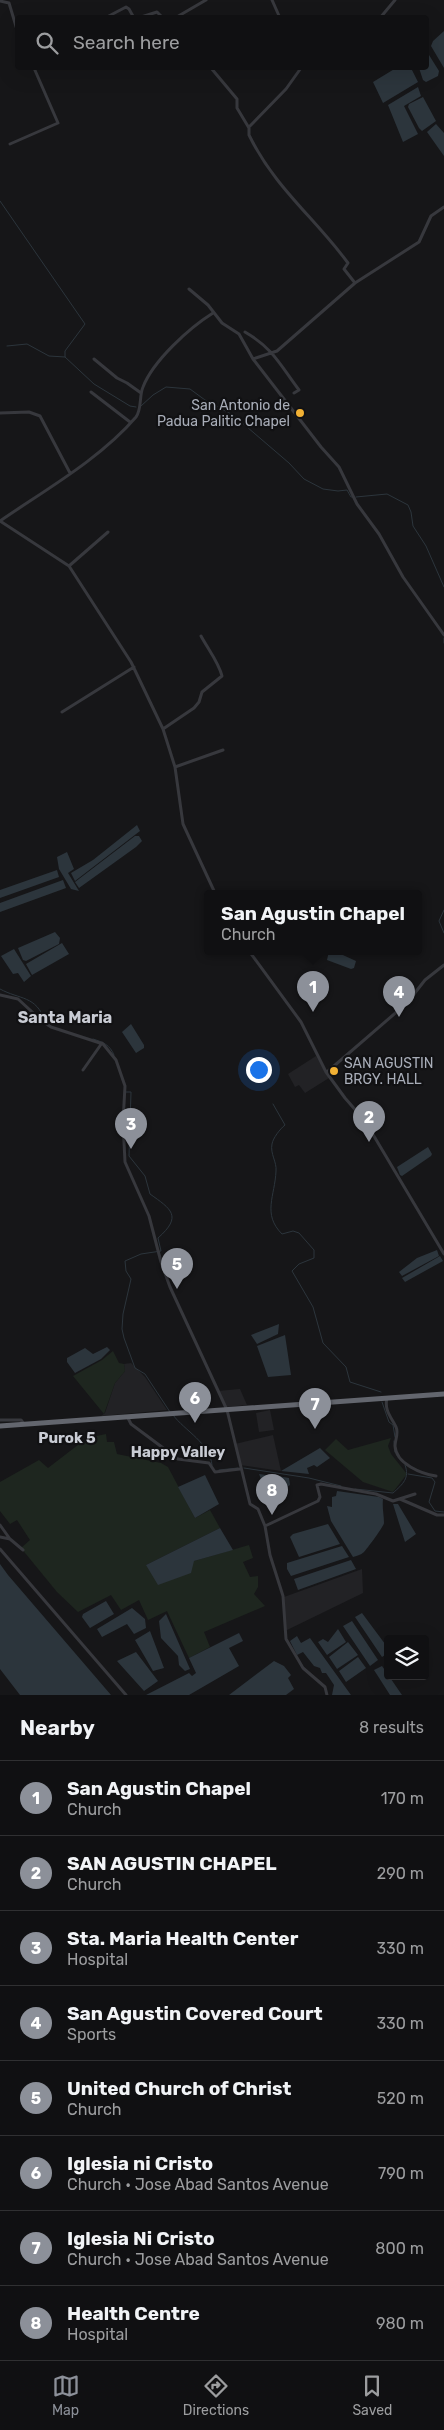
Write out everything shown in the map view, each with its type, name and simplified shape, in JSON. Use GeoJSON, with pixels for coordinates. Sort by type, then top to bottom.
{"type":"FeatureCollection","features":[{"type":"Feature","properties":{"kind":"highway"},"geometry":{"type":"LineString","coordinates":[[0,1426],[444,1394]]}},
{"type":"Feature","properties":{"kind":"street"},"geometry":{"type":"LineString","coordinates":[[180,15],[206,0]]}},
{"type":"Feature","properties":{"kind":"street"},"geometry":{"type":"LineString","coordinates":[[272,0],[279,15]]}},
{"type":"Feature","properties":{"kind":"street"},"geometry":{"type":"LineString","coordinates":[[382,15],[395,0]]}},
{"type":"Feature","properties":{"kind":"street"},"geometry":{"type":"LineString","coordinates":[[0,1],[9,4],[15,23]]}},
{"type":"Feature","properties":{"kind":"street"},"geometry":{"type":"LineString","coordinates":[[111,15],[127,7],[132,15]]}},
{"type":"Feature","properties":{"kind":"street"},"geometry":{"type":"LineString","coordinates":[[148,15],[157,12],[160,15]]}},
{"type":"Feature","properties":{"kind":"street"},"geometry":{"type":"LineString","coordinates":[[10,144],[58,123],[35,70]]}},
{"type":"Feature","properties":{"kind":"street"},"geometry":{"type":"LineString","coordinates":[[214,70],[237,99],[237,108],[249,128],[249,135],[256,150],[276,180],[348,263],[344,269],[355,283]]}},
{"type":"Feature","properties":{"kind":"street"},"geometry":{"type":"LineString","coordinates":[[249,128],[286,89],[300,70]]}},
{"type":"Feature","properties":{"kind":"street"},"geometry":{"type":"LineString","coordinates":[[252,359],[272,353],[355,283],[419,242],[431,216],[444,207]]}},
{"type":"Feature","properties":{"kind":"street"},"geometry":{"type":"LineString","coordinates":[[189,289],[208,305],[213,313],[239,334],[252,359],[321,448],[339,467],[357,504],[379,534],[403,576],[443,634]]}},
{"type":"Feature","properties":{"kind":"street"},"geometry":{"type":"LineString","coordinates":[[213,313],[196,324],[148,377],[141,394],[138,412],[130,422],[93,456],[0,521],[68,566],[134,667],[164,729],[175,767],[183,824],[214,890]]}},
{"type":"Feature","properties":{"kind":"street"},"geometry":{"type":"LineString","coordinates":[[245,332],[264,343],[299,390],[294,393]]}},
{"type":"Feature","properties":{"kind":"street"},"geometry":{"type":"LineString","coordinates":[[94,358],[117,378],[141,394]]}},
{"type":"Feature","properties":{"kind":"street"},"geometry":{"type":"LineString","coordinates":[[91,392],[130,422]]}},
{"type":"Feature","properties":{"kind":"street"},"geometry":{"type":"LineString","coordinates":[[0,413],[29,412],[40,416],[70,473]]}},
{"type":"Feature","properties":{"kind":"street"},"geometry":{"type":"LineString","coordinates":[[68,566],[108,532]]}},
{"type":"Feature","properties":{"kind":"street"},"geometry":{"type":"LineString","coordinates":[[164,729],[194,708],[200,702],[202,692],[222,676],[220,668],[213,660],[201,636]]}},
{"type":"Feature","properties":{"kind":"street"},"geometry":{"type":"LineString","coordinates":[[62,712],[134,667]]}},
{"type":"Feature","properties":{"kind":"street"},"geometry":{"type":"LineString","coordinates":[[175,767],[223,750]]}},
{"type":"Feature","properties":{"kind":"street"},"geometry":{"type":"LineString","coordinates":[[252,955],[301,1022],[326,1072],[344,1098],[366,1121],[444,1254]]}},
{"type":"Feature","properties":{"kind":"street"},"geometry":{"type":"LineString","coordinates":[[326,1072],[400,1009],[425,980],[444,965]]}},
{"type":"Feature","properties":{"kind":"street"},"geometry":{"type":"LineString","coordinates":[[0,995],[18,999],[51,1027],[102,1043],[109,1048],[116,1060],[125,1086],[123,1122],[125,1162],[150,1216],[161,1262],[187,1327],[227,1410],[250,1504],[258,1509],[265,1526],[270,1555],[283,1596],[286,1639],[303,1668],[325,1687],[327,1695]]}},
{"type":"Feature","properties":{"kind":"street"},"geometry":{"type":"LineString","coordinates":[[83,1070],[102,1043]]}},
{"type":"Feature","properties":{"kind":"street"},"geometry":{"type":"LineString","coordinates":[[388,1398],[386,1409],[397,1432],[395,1449],[411,1469],[425,1475],[436,1476]]}},
{"type":"Feature","properties":{"kind":"street"},"geometry":{"type":"LineString","coordinates":[[127,1417],[132,1424],[178,1459],[209,1463],[215,1472],[240,1469]]}},
{"type":"Feature","properties":{"kind":"street"},"geometry":{"type":"LineString","coordinates":[[0,1420],[21,1420],[24,1425]]}},
{"type":"Feature","properties":{"kind":"street"},"geometry":{"type":"LineString","coordinates":[[265,1526],[318,1501],[320,1497],[317,1485],[321,1484],[376,1494],[393,1500],[416,1494]]}},
{"type":"Feature","properties":{"kind":"street"},"geometry":{"type":"LineString","coordinates":[[400,1499],[437,1515],[444,1515]]}},
{"type":"Feature","properties":{"kind":"street"},"geometry":{"type":"LineString","coordinates":[[0,1525],[8,1533],[10,1539]]}},
{"type":"Feature","properties":{"kind":"street"},"geometry":{"type":"LineString","coordinates":[[0,1537],[10,1539],[23,1550]]}},
{"type":"Feature","properties":{"kind":"street"},"geometry":{"type":"LineString","coordinates":[[0,1549],[126,1695]]}},
{"type":"Feature","properties":{"kind":"shaded area"},"geometry":{"type":"Polygon","coordinates":[[[444,31],[444,68],[431,46],[433,41],[444,31]]]}},
{"type":"Feature","properties":{"kind":"shaded area"},"geometry":{"type":"Polygon","coordinates":[[[429,55],[439,71],[438,76],[426,82],[423,80],[420,70],[429,70],[429,55]]]}},
{"type":"Feature","properties":{"kind":"shaded area"},"geometry":{"type":"Polygon","coordinates":[[[393,70],[412,70],[418,82],[383,103],[373,82],[393,70]]]}},
{"type":"Feature","properties":{"kind":"shaded area"},"geometry":{"type":"Polygon","coordinates":[[[418,87],[421,96],[404,106],[418,134],[403,142],[388,105],[418,87]]]}},
{"type":"Feature","properties":{"kind":"shaded area"},"geometry":{"type":"Polygon","coordinates":[[[423,97],[436,121],[422,131],[408,107],[409,104],[423,97]]]}},
{"type":"Feature","properties":{"kind":"shaded area"},"geometry":{"type":"Polygon","coordinates":[[[436,124],[444,133],[444,156],[427,132],[436,124]]]}},
{"type":"Feature","properties":{"kind":"shaded area"},"geometry":{"type":"Polygon","coordinates":[[[137,825],[140,831],[75,881],[71,873],[93,860],[137,825]]]}},
{"type":"Feature","properties":{"kind":"shaded area"},"geometry":{"type":"Polygon","coordinates":[[[135,836],[139,836],[142,841],[136,847],[79,888],[75,882],[135,836]]]}},
{"type":"Feature","properties":{"kind":"shaded area"},"geometry":{"type":"Polygon","coordinates":[[[67,852],[74,869],[68,873],[79,891],[71,889],[59,869],[57,857],[67,852]]]}},
{"type":"Feature","properties":{"kind":"shaded area"},"geometry":{"type":"Polygon","coordinates":[[[57,870],[59,877],[0,898],[0,890],[57,870]]]}},
{"type":"Feature","properties":{"kind":"shaded area"},"geometry":{"type":"Polygon","coordinates":[[[63,880],[66,888],[0,912],[0,903],[63,880]]]}},
{"type":"Feature","properties":{"kind":"shaded area"},"geometry":{"type":"Polygon","coordinates":[[[55,932],[60,938],[59,944],[26,961],[23,960],[18,948],[55,932]]]}},
{"type":"Feature","properties":{"kind":"shaded area"},"geometry":{"type":"Polygon","coordinates":[[[62,943],[69,954],[32,975],[26,964],[62,943]]]}},
{"type":"Feature","properties":{"kind":"shaded area"},"geometry":{"type":"Polygon","coordinates":[[[14,949],[31,976],[24,982],[18,973],[13,974],[1,956],[14,949]]]}},
{"type":"Feature","properties":{"kind":"shaded area"},"geometry":{"type":"Polygon","coordinates":[[[328,955],[343,955],[356,961],[354,968],[351,969],[327,960],[328,955]]]}},
{"type":"Feature","properties":{"kind":"shaded area"},"geometry":{"type":"Polygon","coordinates":[[[131,1024],[144,1045],[144,1048],[136,1053],[122,1032],[131,1024]]]}},
{"type":"Feature","properties":{"kind":"shaded area"},"geometry":{"type":"Polygon","coordinates":[[[316,1056],[329,1078],[305,1093],[299,1085],[295,1087],[288,1074],[316,1056]]]}},
{"type":"Feature","properties":{"kind":"shaded area"},"geometry":{"type":"Polygon","coordinates":[[[428,1147],[432,1154],[431,1156],[402,1176],[400,1175],[397,1167],[428,1147]]]}},
{"type":"Feature","properties":{"kind":"shaded area"},"geometry":{"type":"Polygon","coordinates":[[[437,1250],[439,1256],[402,1276],[399,1272],[417,1258],[437,1250]]]}},
{"type":"Feature","properties":{"kind":"shaded area"},"geometry":{"type":"Polygon","coordinates":[[[440,1256],[443,1261],[405,1282],[402,1278],[440,1256]]]}},
{"type":"Feature","properties":{"kind":"shaded area"},"geometry":{"type":"Polygon","coordinates":[[[279,1324],[278,1334],[257,1344],[251,1335],[279,1324]]]}},
{"type":"Feature","properties":{"kind":"shaded area"},"geometry":{"type":"Polygon","coordinates":[[[285,1335],[291,1375],[268,1377],[257,1346],[285,1335]]]}},
{"type":"Feature","properties":{"kind":"shaded area"},"geometry":{"type":"Polygon","coordinates":[[[107,1347],[110,1350],[101,1359],[75,1373],[67,1362],[67,1358],[85,1348],[93,1354],[107,1347]]]}},
{"type":"Feature","properties":{"kind":"shaded area"},"geometry":{"type":"Polygon","coordinates":[[[113,1351],[119,1363],[124,1364],[125,1371],[115,1383],[104,1414],[73,1376],[102,1360],[113,1351]]]}},
{"type":"Feature","properties":{"kind":"shaded area"},"geometry":{"type":"Polygon","coordinates":[[[131,1363],[145,1377],[167,1410],[101,1416],[105,1413],[115,1383],[125,1371],[124,1364],[131,1363]]]}},
{"type":"Feature","properties":{"kind":"shaded area"},"geometry":{"type":"Polygon","coordinates":[[[240,1389],[247,1405],[226,1407],[218,1391],[240,1389]]]}},
{"type":"Feature","properties":{"kind":"shaded area"},"geometry":{"type":"Polygon","coordinates":[[[270,1410],[274,1430],[259,1432],[256,1413],[270,1410]]]}},
{"type":"Feature","properties":{"kind":"shaded area"},"geometry":{"type":"Polygon","coordinates":[[[106,1434],[107,1442],[114,1442],[117,1454],[161,1463],[168,1467],[195,1518],[210,1510],[220,1528],[146,1565],[194,1561],[249,1545],[253,1558],[243,1562],[250,1577],[258,1576],[258,1587],[254,1594],[265,1606],[204,1632],[210,1647],[189,1658],[167,1611],[148,1620],[139,1600],[121,1610],[111,1595],[78,1612],[57,1592],[21,1548],[30,1540],[17,1520],[10,1524],[0,1511],[0,1482],[39,1460],[48,1468],[87,1438],[106,1434]]]}},
{"type":"Feature","properties":{"kind":"shaded area"},"geometry":{"type":"Polygon","coordinates":[[[273,1435],[281,1471],[240,1465],[235,1444],[273,1435]]]}},
{"type":"Feature","properties":{"kind":"shaded area"},"geometry":{"type":"Polygon","coordinates":[[[391,1438],[388,1446],[391,1454],[407,1474],[393,1492],[363,1482],[325,1450],[336,1439],[348,1450],[391,1438]]]}},
{"type":"Feature","properties":{"kind":"shaded area"},"geometry":{"type":"Polygon","coordinates":[[[320,1448],[330,1458],[317,1467],[314,1465],[307,1468],[309,1474],[281,1471],[320,1448]]]}},
{"type":"Feature","properties":{"kind":"shaded area"},"geometry":{"type":"Polygon","coordinates":[[[259,1474],[266,1475],[267,1477],[272,1475],[289,1478],[290,1485],[265,1501],[265,1489],[259,1474]]]}},
{"type":"Feature","properties":{"kind":"shaded area"},"geometry":{"type":"Polygon","coordinates":[[[205,1475],[219,1504],[195,1518],[178,1487],[205,1475]]]}},
{"type":"Feature","properties":{"kind":"shaded area"},"geometry":{"type":"Polygon","coordinates":[[[337,1491],[383,1499],[384,1523],[375,1538],[360,1555],[353,1557],[331,1521],[327,1506],[332,1507],[332,1497],[336,1496],[337,1491]]]}},
{"type":"Feature","properties":{"kind":"shaded area"},"geometry":{"type":"Polygon","coordinates":[[[393,1504],[398,1504],[416,1534],[405,1542],[393,1504]]]}},
{"type":"Feature","properties":{"kind":"shaded area"},"geometry":{"type":"Polygon","coordinates":[[[328,1524],[340,1544],[299,1557],[290,1537],[293,1534],[328,1524]]]}},
{"type":"Feature","properties":{"kind":"shaded area"},"geometry":{"type":"Polygon","coordinates":[[[220,1528],[233,1550],[194,1561],[191,1573],[158,1585],[146,1565],[220,1528]]]}},
{"type":"Feature","properties":{"kind":"shaded area"},"geometry":{"type":"Polygon","coordinates":[[[342,1546],[349,1557],[291,1576],[287,1569],[287,1563],[342,1546]]]}},
{"type":"Feature","properties":{"kind":"shaded area"},"geometry":{"type":"Polygon","coordinates":[[[351,1560],[356,1569],[298,1590],[294,1579],[351,1560]]]}},
{"type":"Feature","properties":{"kind":"shaded area"},"geometry":{"type":"Polygon","coordinates":[[[0,1564],[111,1695],[20,1695],[0,1669],[0,1564]]]}},
{"type":"Feature","properties":{"kind":"shaded area"},"geometry":{"type":"Polygon","coordinates":[[[362,1569],[363,1593],[285,1631],[284,1597],[362,1569]]]}},
{"type":"Feature","properties":{"kind":"shaded area"},"geometry":{"type":"Polygon","coordinates":[[[106,1601],[114,1614],[90,1628],[82,1617],[83,1614],[106,1601]]]}},
{"type":"Feature","properties":{"kind":"shaded area"},"geometry":{"type":"Polygon","coordinates":[[[132,1608],[145,1619],[146,1628],[134,1634],[127,1624],[102,1637],[97,1629],[132,1608]]]}},
{"type":"Feature","properties":{"kind":"shaded area"},"geometry":{"type":"Polygon","coordinates":[[[362,1613],[384,1643],[384,1656],[382,1657],[355,1617],[362,1613]]]}},
{"type":"Feature","properties":{"kind":"shaded area"},"geometry":{"type":"Polygon","coordinates":[[[166,1614],[190,1669],[185,1671],[179,1665],[178,1656],[161,1638],[159,1621],[166,1614]]]}},
{"type":"Feature","properties":{"kind":"shaded area"},"geometry":{"type":"Polygon","coordinates":[[[352,1621],[378,1660],[370,1666],[343,1626],[352,1621]]]}},
{"type":"Feature","properties":{"kind":"shaded area"},"geometry":{"type":"Polygon","coordinates":[[[338,1629],[346,1642],[327,1655],[318,1642],[323,1639],[328,1642],[338,1629]]]}},
{"type":"Feature","properties":{"kind":"shaded area"},"geometry":{"type":"Polygon","coordinates":[[[150,1631],[164,1668],[153,1671],[135,1640],[150,1631]]]}},
{"type":"Feature","properties":{"kind":"shaded area"},"geometry":{"type":"Polygon","coordinates":[[[239,1633],[243,1641],[229,1648],[239,1666],[189,1695],[146,1695],[189,1673],[192,1676],[196,1673],[189,1658],[239,1633]]]}},
{"type":"Feature","properties":{"kind":"shaded area"},"geometry":{"type":"Polygon","coordinates":[[[297,1636],[301,1643],[310,1638],[351,1695],[332,1695],[334,1685],[326,1673],[322,1673],[320,1668],[314,1666],[303,1652],[297,1655],[290,1641],[297,1636]]]}},
{"type":"Feature","properties":{"kind":"shaded area"},"geometry":{"type":"Polygon","coordinates":[[[348,1642],[358,1655],[337,1669],[329,1657],[348,1642]]]}},
{"type":"Feature","properties":{"kind":"shaded area"},"geometry":{"type":"Polygon","coordinates":[[[136,1652],[158,1681],[144,1691],[117,1661],[136,1652]]]}},
{"type":"Feature","properties":{"kind":"shaded area"},"geometry":{"type":"Polygon","coordinates":[[[358,1657],[366,1668],[346,1682],[339,1671],[358,1657]]]}},
{"type":"Feature","properties":{"kind":"shaded area"},"geometry":{"type":"Polygon","coordinates":[[[274,1661],[284,1666],[291,1675],[288,1678],[294,1689],[286,1695],[229,1695],[274,1661]]]}},
{"type":"Feature","properties":{"kind":"shaded area"},"geometry":{"type":"Polygon","coordinates":[[[382,1666],[384,1669],[384,1680],[392,1680],[402,1695],[390,1695],[374,1670],[382,1666]]]}},
{"type":"Feature","properties":{"kind":"waterway"},"geometry":{"type":"LineString","coordinates":[[0,201],[85,324],[65,351],[65,357],[94,384],[130,406],[136,407]]}},
{"type":"Feature","properties":{"kind":"waterway"},"geometry":{"type":"LineString","coordinates":[[7,346],[27,344],[49,356],[65,357]]}},
{"type":"Feature","properties":{"kind":"waterway"},"geometry":{"type":"LineString","coordinates":[[141,406],[166,387],[190,389],[205,400],[233,415],[289,463],[304,479],[323,489],[347,490],[351,497],[353,497]]}},
{"type":"Feature","properties":{"kind":"waterway"},"geometry":{"type":"LineString","coordinates":[[356,497],[387,494],[408,505],[413,526],[426,546],[444,587]]}},
{"type":"Feature","properties":{"kind":"waterway"},"geometry":{"type":"LineString","coordinates":[[444,638],[444,643]]}},
{"type":"Feature","properties":{"kind":"waterway"},"geometry":{"type":"LineString","coordinates":[[444,910],[439,921],[444,933]]}},
{"type":"Feature","properties":{"kind":"waterway"},"geometry":{"type":"LineString","coordinates":[[0,989],[32,1002],[45,1021]]}},
{"type":"Feature","properties":{"kind":"waterway"},"geometry":{"type":"LineString","coordinates":[[93,1039],[106,1044],[114,1055]]}},
{"type":"Feature","properties":{"kind":"waterway"},"geometry":{"type":"LineString","coordinates":[[126,1092],[131,1092],[129,1156],[145,1176],[150,1194],[164,1204],[171,1213],[172,1218],[166,1230],[158,1238],[161,1251],[141,1254],[125,1261],[126,1271],[131,1279],[123,1314],[122,1329],[135,1368],[145,1374],[170,1412]]}},
{"type":"Feature","properties":{"kind":"waterway"},"geometry":{"type":"LineString","coordinates":[[273,1104],[285,1125],[277,1134],[272,1144],[276,1168],[271,1204],[272,1219],[282,1234],[293,1231],[299,1233],[314,1250],[314,1258],[299,1264],[292,1271],[313,1307],[323,1343],[346,1367],[350,1382],[381,1392]]}},
{"type":"Feature","properties":{"kind":"waterway"},"geometry":{"type":"LineString","coordinates":[[382,1402],[389,1422],[393,1425],[395,1437]]}},
{"type":"Feature","properties":{"kind":"waterway"},"geometry":{"type":"LineString","coordinates":[[173,1415],[207,1450],[212,1465]]}},
{"type":"Feature","properties":{"kind":"waterway"},"geometry":{"type":"LineString","coordinates":[[394,1441],[395,1452]]}},
{"type":"Feature","properties":{"kind":"waterway"},"geometry":{"type":"LineString","coordinates":[[355,1489],[393,1493],[405,1480],[407,1474],[405,1465]]}},
{"type":"Feature","properties":{"kind":"waterway"},"geometry":{"type":"LineString","coordinates":[[219,1470],[238,1468]]}},
{"type":"Feature","properties":{"kind":"waterway"},"geometry":{"type":"LineString","coordinates":[[244,1468],[309,1478],[341,1486]]}},
{"type":"Feature","properties":{"kind":"waterway"},"geometry":{"type":"LineString","coordinates":[[408,1474],[432,1478],[435,1482],[429,1502],[435,1511],[444,1512]]}},
{"type":"Feature","properties":{"kind":"place","name":"San Antonio de Padua Palitic Chapel"},"geometry":{"type":"Point","coordinates":[300,413]}},
{"type":"Feature","properties":{"kind":"place","name":"San Agustin Chapel"},"geometry":{"type":"Point","coordinates":[313,1012]}},
{"type":"Feature","properties":{"kind":"place","name":"San Agustin Covered Court"},"geometry":{"type":"Point","coordinates":[399,1017]}},
{"type":"Feature","properties":{"kind":"place","name":"SAN AGUSTIN BRGY. HALL"},"geometry":{"type":"Point","coordinates":[334,1071]}},
{"type":"Feature","properties":{"kind":"place","name":"SAN AGUSTIN CHAPEL"},"geometry":{"type":"Point","coordinates":[369,1142]}},
{"type":"Feature","properties":{"kind":"place","name":"Sta. Maria Health Center"},"geometry":{"type":"Point","coordinates":[131,1149]}},
{"type":"Feature","properties":{"kind":"place","name":"United Church of Christ"},"geometry":{"type":"Point","coordinates":[177,1289]}},
{"type":"Feature","properties":{"kind":"place","name":"Iglesia ni Cristo"},"geometry":{"type":"Point","coordinates":[195,1423]}},
{"type":"Feature","properties":{"kind":"place","name":"Iglesia Ni Cristo"},"geometry":{"type":"Point","coordinates":[315,1429]}},
{"type":"Feature","properties":{"kind":"place","name":"Health Centre"},"geometry":{"type":"Point","coordinates":[272,1515]}},
{"type":"Feature","properties":{"kind":"district","name":"Santa Maria"},"geometry":{"type":"Point","coordinates":[65,1017]}},
{"type":"Feature","properties":{"kind":"district","name":"Purok 5"},"geometry":{"type":"Point","coordinates":[67,1438]}},
{"type":"Feature","properties":{"kind":"district","name":"Happy Valley"},"geometry":{"type":"Point","coordinates":[178,1452]}}]}
